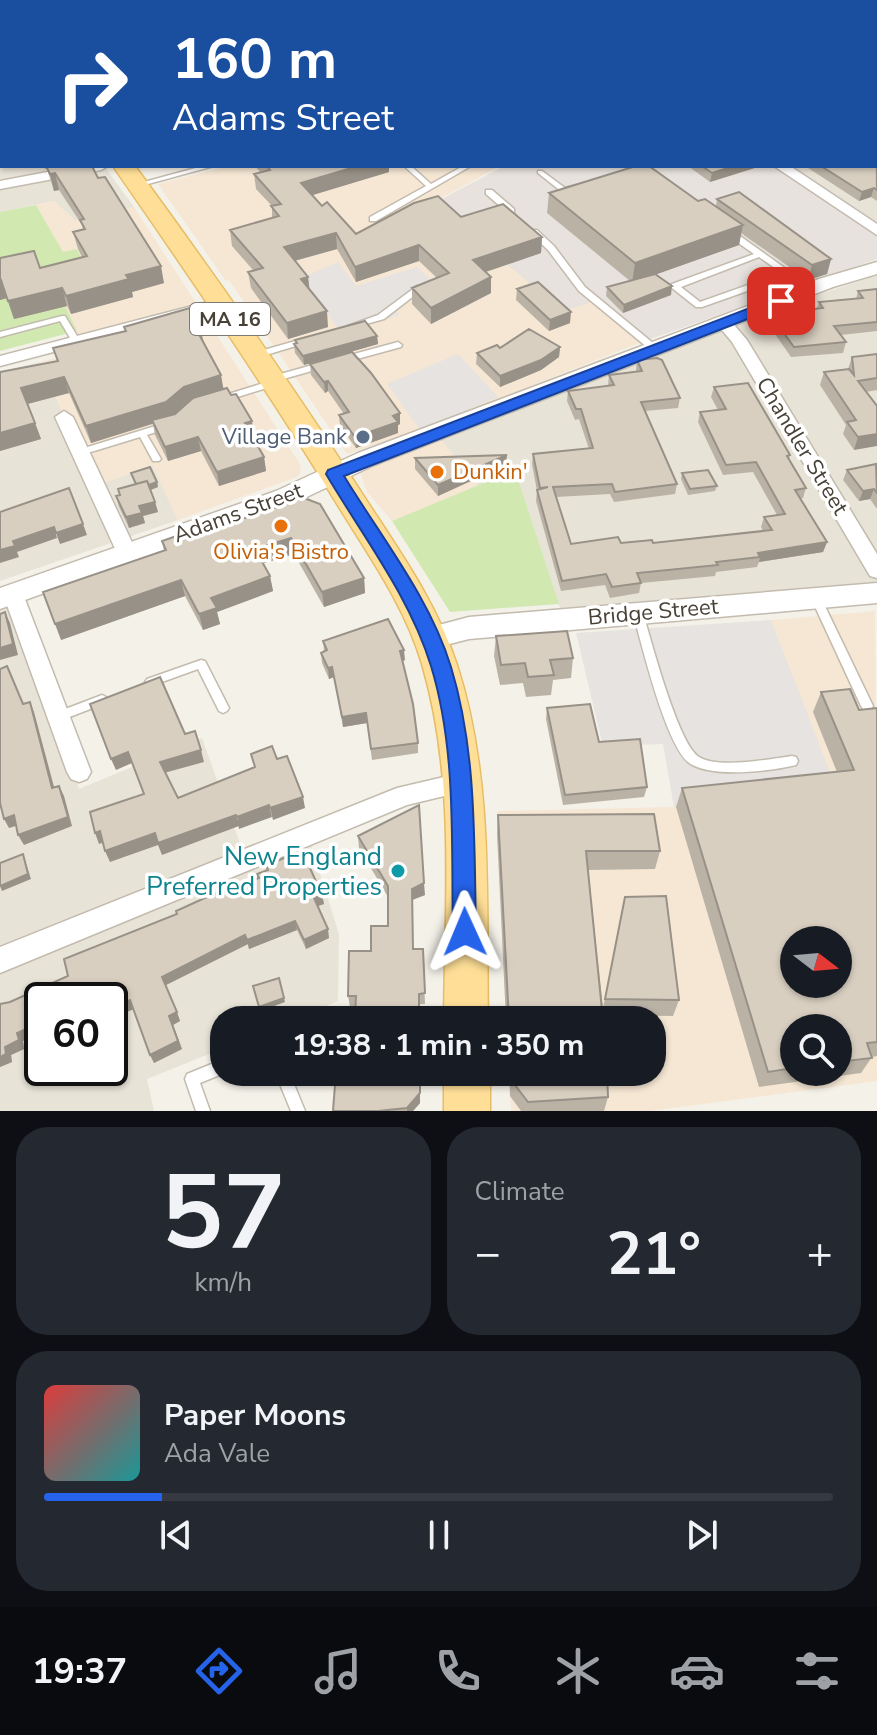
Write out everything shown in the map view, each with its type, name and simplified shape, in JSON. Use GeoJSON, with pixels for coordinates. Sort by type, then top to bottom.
{"type":"FeatureCollection","features":[{"type":"Feature","properties":{"kind":"main road","name":"MA 16"},"geometry":{"type":"LineString","coordinates":[[130,175],[334,474],[397,575],[430,638],[441,666],[451,712],[461,783],[466,1006]]}},
{"type":"Feature","properties":{"kind":"main road"},"geometry":{"type":"LineString","coordinates":[[467,1086],[467,1111]]}},
{"type":"Feature","properties":{"kind":"street"},"geometry":{"type":"LineString","coordinates":[[0,185],[90,168]]}},
{"type":"Feature","properties":{"kind":"street"},"geometry":{"type":"LineString","coordinates":[[784,168],[877,231]]}},
{"type":"Feature","properties":{"kind":"street","name":"Adams Street"},"geometry":{"type":"LineString","coordinates":[[7,596],[285,497],[334,474],[810,289],[877,268]]}},
{"type":"Feature","properties":{"kind":"street"},"geometry":{"type":"LineString","coordinates":[[0,361],[219,304]]}},
{"type":"Feature","properties":{"kind":"street","name":"Chandler Street"},"geometry":{"type":"LineString","coordinates":[[724,323],[739,340],[877,571]]}},
{"type":"Feature","properties":{"kind":"street"},"geometry":{"type":"LineString","coordinates":[[64,417],[127,553]]}},
{"type":"Feature","properties":{"kind":"street","name":"Bridge Street"},"geometry":{"type":"LineString","coordinates":[[430,638],[469,628],[877,593]]}},
{"type":"Feature","properties":{"kind":"street"},"geometry":{"type":"LineString","coordinates":[[7,596],[59,716],[79,772]]}},
{"type":"Feature","properties":{"kind":"street"},"geometry":{"type":"LineString","coordinates":[[0,960],[405,795],[461,783]]}},
{"type":"Feature","properties":{"kind":"lane"},"geometry":{"type":"LineString","coordinates":[[130,175],[193,168]]}},
{"type":"Feature","properties":{"kind":"lane"},"geometry":{"type":"LineString","coordinates":[[409,168],[431,187]]}},
{"type":"Feature","properties":{"kind":"lane"},"geometry":{"type":"LineString","coordinates":[[373,219],[461,168]]}},
{"type":"Feature","properties":{"kind":"lane"},"geometry":{"type":"LineString","coordinates":[[540,172],[564,191],[579,187]]}},
{"type":"Feature","properties":{"kind":"lane"},"geometry":{"type":"LineString","coordinates":[[489,192],[551,248],[582,289],[656,350]]}},
{"type":"Feature","properties":{"kind":"lane"},"geometry":{"type":"LineString","coordinates":[[722,227],[810,289]]}},
{"type":"Feature","properties":{"kind":"lane"},"geometry":{"type":"LineString","coordinates":[[760,254],[675,286],[699,305],[787,274]]}},
{"type":"Feature","properties":{"kind":"lane"},"geometry":{"type":"LineString","coordinates":[[339,329],[381,317],[420,288]]}},
{"type":"Feature","properties":{"kind":"lane"},"geometry":{"type":"LineString","coordinates":[[0,335],[62,318],[76,341]]}},
{"type":"Feature","properties":{"kind":"lane"},"geometry":{"type":"LineString","coordinates":[[254,355],[311,338]]}},
{"type":"Feature","properties":{"kind":"lane"},"geometry":{"type":"LineString","coordinates":[[216,400],[398,345]]}},
{"type":"Feature","properties":{"kind":"lane"},"geometry":{"type":"LineString","coordinates":[[81,452],[174,423]]}},
{"type":"Feature","properties":{"kind":"lane"},"geometry":{"type":"LineString","coordinates":[[142,433],[156,459]]}},
{"type":"Feature","properties":{"kind":"lane"},"geometry":{"type":"LineString","coordinates":[[816,598],[867,706]]}},
{"type":"Feature","properties":{"kind":"lane"},"geometry":{"type":"LineString","coordinates":[[638,613],[677,739],[691,760],[720,768],[792,761]]}},
{"type":"Feature","properties":{"kind":"lane"},"geometry":{"type":"LineString","coordinates":[[144,685],[201,664],[223,708]]}},
{"type":"Feature","properties":{"kind":"lane"},"geometry":{"type":"LineString","coordinates":[[59,716],[116,695]]}},
{"type":"Feature","properties":{"kind":"lane"},"geometry":{"type":"LineString","coordinates":[[203,1111],[192,1079],[210,1072]]}},
{"type":"Feature","properties":{"kind":"lane"},"geometry":{"type":"LineString","coordinates":[[288,1086],[298,1111]]}},
{"type":"Feature","properties":{"kind":"shaded area"},"geometry":{"type":"Polygon","coordinates":[[[0,168],[105,168],[134,207],[75,221],[54,201],[0,212],[0,168]]]}},
{"type":"Feature","properties":{"kind":"shaded area"},"geometry":{"type":"Polygon","coordinates":[[[221,168],[496,168],[436,201],[594,301],[642,342],[420,430],[347,454],[229,280],[226,281],[158,184],[221,168]]]}},
{"type":"Feature","properties":{"kind":"shaded area"},"geometry":{"type":"Polygon","coordinates":[[[500,168],[782,168],[877,233],[877,259],[642,342],[594,301],[562,312],[436,202],[500,168]]]}},
{"type":"Feature","properties":{"kind":"shaded area"},"geometry":{"type":"Polygon","coordinates":[[[783,168],[877,168],[877,232],[783,168]]]}},
{"type":"Feature","properties":{"kind":"shaded area"},"geometry":{"type":"Polygon","coordinates":[[[54,201],[75,221],[134,207],[300,464],[301,472],[297,477],[178,520],[153,466],[96,486],[40,362],[82,351],[54,282],[63,252],[36,205],[54,201]]]}},
{"type":"Feature","properties":{"kind":"shaded area"},"geometry":{"type":"Polygon","coordinates":[[[338,262],[356,286],[417,267],[440,288],[395,307],[399,315],[341,333],[303,277],[338,262]]]}},
{"type":"Feature","properties":{"kind":"shaded area"},"geometry":{"type":"Polygon","coordinates":[[[877,275],[877,582],[560,608],[515,471],[479,486],[441,440],[806,299],[877,275]]]}},
{"type":"Feature","properties":{"kind":"shaded area"},"geometry":{"type":"Polygon","coordinates":[[[458,354],[498,397],[420,430],[387,384],[458,354]]]}},
{"type":"Feature","properties":{"kind":"shaded area"},"geometry":{"type":"Polygon","coordinates":[[[40,362],[96,485],[153,466],[178,520],[0,581],[0,372],[40,362]]]}},
{"type":"Feature","properties":{"kind":"shaded area"},"geometry":{"type":"Polygon","coordinates":[[[441,440],[479,486],[392,521],[367,492],[360,472],[441,440]]]}},
{"type":"Feature","properties":{"kind":"shaded area"},"geometry":{"type":"Polygon","coordinates":[[[14,606],[79,789],[202,738],[242,849],[0,946],[0,611],[14,606]]]}},
{"type":"Feature","properties":{"kind":"shaded area"},"geometry":{"type":"Polygon","coordinates":[[[875,611],[877,1081],[852,1084],[852,1014],[780,1014],[780,1086],[839,1086],[650,1111],[511,1111],[510,1086],[666,1086],[666,1006],[506,1006],[498,811],[674,807],[836,795],[771,620],[875,611]]]}},
{"type":"Feature","properties":{"kind":"shaded area"},"geometry":{"type":"Polygon","coordinates":[[[771,620],[837,790],[674,807],[663,744],[603,746],[576,633],[771,620]]]}},
{"type":"Feature","properties":{"kind":"shaded area"},"geometry":{"type":"Polygon","coordinates":[[[311,845],[339,934],[338,1001],[326,1006],[210,1006],[210,1054],[147,1079],[154,1111],[0,1111],[0,971],[311,845]]]}},
{"type":"Feature","properties":{"kind":"green space"},"geometry":{"type":"Polygon","coordinates":[[[36,205],[63,252],[77,249],[88,273],[54,282],[77,331],[0,351],[0,212],[36,205]]]}},
{"type":"Feature","properties":{"kind":"green space"},"geometry":{"type":"Polygon","coordinates":[[[515,470],[559,604],[450,612],[392,521],[515,470]]]}},
{"type":"Feature","properties":{"kind":"building"},"geometry":{"type":"Polygon","coordinates":[[[47,168],[93,168],[98,178],[105,177],[161,266],[126,275],[129,279],[66,296],[62,288],[8,301],[0,281],[0,258],[34,251],[40,268],[87,256],[73,232],[85,229],[80,220],[84,219],[55,173],[50,174],[47,168]]]}},
{"type":"Feature","properties":{"kind":"building"},"geometry":{"type":"Polygon","coordinates":[[[268,168],[351,168],[301,183],[322,206],[327,202],[356,234],[414,203],[438,196],[461,217],[503,204],[542,237],[473,260],[491,277],[431,308],[412,288],[449,273],[419,245],[355,267],[336,233],[284,247],[308,277],[301,279],[327,311],[287,323],[248,272],[263,268],[230,230],[279,216],[271,206],[281,204],[254,174],[270,170],[268,168]]]}},
{"type":"Feature","properties":{"kind":"building"},"geometry":{"type":"Polygon","coordinates":[[[630,168],[652,168],[698,201],[705,199],[743,225],[635,263],[549,193],[630,168]]]}},
{"type":"Feature","properties":{"kind":"building"},"geometry":{"type":"Polygon","coordinates":[[[705,168],[728,168],[712,173],[705,168]]]}},
{"type":"Feature","properties":{"kind":"building"},"geometry":{"type":"Polygon","coordinates":[[[824,168],[877,168],[877,190],[862,192],[824,168]]]}},
{"type":"Feature","properties":{"kind":"building"},"geometry":{"type":"Polygon","coordinates":[[[739,192],[831,259],[812,265],[717,199],[739,192]]]}},
{"type":"Feature","properties":{"kind":"building"},"geometry":{"type":"Polygon","coordinates":[[[655,274],[672,286],[624,305],[607,287],[655,274]]]}},
{"type":"Feature","properties":{"kind":"building"},"geometry":{"type":"Polygon","coordinates":[[[538,282],[571,312],[550,320],[517,289],[538,282]]]}},
{"type":"Feature","properties":{"kind":"building"},"geometry":{"type":"Polygon","coordinates":[[[877,289],[877,322],[834,326],[846,342],[794,347],[770,314],[823,308],[819,302],[863,298],[858,291],[877,289]]]}},
{"type":"Feature","properties":{"kind":"building"},"geometry":{"type":"Polygon","coordinates":[[[190,308],[200,323],[194,325],[221,375],[184,387],[166,402],[86,426],[64,377],[21,388],[35,423],[0,433],[0,372],[58,361],[53,348],[126,331],[124,327],[190,308]]]}},
{"type":"Feature","properties":{"kind":"building"},"geometry":{"type":"Polygon","coordinates":[[[365,321],[377,336],[303,356],[294,344],[297,343],[295,340],[365,321]]]}},
{"type":"Feature","properties":{"kind":"building"},"geometry":{"type":"Polygon","coordinates":[[[529,329],[560,347],[541,360],[500,376],[477,353],[497,345],[500,348],[529,329]]]}},
{"type":"Feature","properties":{"kind":"building"},"geometry":{"type":"Polygon","coordinates":[[[352,352],[400,413],[393,416],[398,422],[355,437],[339,415],[349,412],[328,381],[324,382],[310,364],[352,352]]]}},
{"type":"Feature","properties":{"kind":"building"},"geometry":{"type":"Polygon","coordinates":[[[877,354],[877,378],[858,381],[877,406],[877,434],[858,437],[847,422],[856,420],[824,372],[849,369],[854,375],[852,357],[877,354]]]}},
{"type":"Feature","properties":{"kind":"building"},"geometry":{"type":"Polygon","coordinates":[[[637,360],[662,360],[680,398],[641,402],[677,484],[615,492],[612,484],[553,487],[571,544],[618,537],[621,543],[652,540],[653,543],[772,530],[764,517],[785,514],[756,462],[726,465],[700,412],[726,409],[714,387],[748,383],[790,455],[787,456],[806,488],[795,490],[827,542],[758,553],[760,557],[716,562],[718,565],[637,573],[641,583],[612,587],[606,574],[562,581],[537,490],[548,487],[540,488],[533,454],[593,448],[581,409],[576,409],[568,391],[614,385],[609,375],[642,371],[637,360]]]}},
{"type":"Feature","properties":{"kind":"building"},"geometry":{"type":"Polygon","coordinates":[[[227,388],[231,395],[236,394],[252,421],[245,423],[264,457],[217,472],[198,437],[165,447],[152,420],[175,414],[193,398],[227,388]]]}},
{"type":"Feature","properties":{"kind":"building"},"geometry":{"type":"Polygon","coordinates":[[[507,455],[438,485],[415,458],[507,455]]]}},
{"type":"Feature","properties":{"kind":"building"},"geometry":{"type":"Polygon","coordinates":[[[876,464],[877,493],[874,489],[863,491],[847,470],[876,464]]]}},
{"type":"Feature","properties":{"kind":"building"},"geometry":{"type":"Polygon","coordinates":[[[150,467],[157,482],[136,484],[131,473],[150,467]]]}},
{"type":"Feature","properties":{"kind":"building"},"geometry":{"type":"Polygon","coordinates":[[[708,470],[717,486],[690,489],[682,473],[708,470]]]}},
{"type":"Feature","properties":{"kind":"building"},"geometry":{"type":"Polygon","coordinates":[[[147,481],[155,502],[139,506],[142,513],[126,517],[116,496],[120,495],[118,489],[147,481]]]}},
{"type":"Feature","properties":{"kind":"building"},"geometry":{"type":"Polygon","coordinates":[[[69,488],[83,524],[56,533],[54,527],[13,541],[15,546],[0,550],[0,512],[69,488]]]}},
{"type":"Feature","properties":{"kind":"building"},"geometry":{"type":"Polygon","coordinates":[[[304,498],[320,504],[364,578],[322,592],[291,538],[255,549],[270,576],[211,598],[217,608],[199,614],[181,580],[55,624],[43,592],[166,550],[162,541],[182,534],[185,538],[304,498]]]}},
{"type":"Feature","properties":{"kind":"building"},"geometry":{"type":"Polygon","coordinates":[[[5,612],[13,644],[0,648],[0,614],[5,612]]]}},
{"type":"Feature","properties":{"kind":"building"},"geometry":{"type":"Polygon","coordinates":[[[388,619],[404,650],[400,651],[413,704],[418,743],[371,749],[366,713],[342,717],[332,667],[328,668],[321,653],[327,650],[323,641],[388,619]]]}},
{"type":"Feature","properties":{"kind":"building"},"geometry":{"type":"Polygon","coordinates":[[[567,631],[573,658],[550,660],[554,675],[528,677],[525,663],[501,665],[496,636],[567,631]]]}},
{"type":"Feature","properties":{"kind":"building"},"geometry":{"type":"Polygon","coordinates":[[[7,666],[23,704],[30,702],[52,788],[59,786],[68,817],[18,835],[14,815],[4,819],[0,803],[0,669],[7,666]]]}},
{"type":"Feature","properties":{"kind":"building"},"geometry":{"type":"Polygon","coordinates":[[[160,677],[185,734],[195,731],[201,750],[160,762],[178,798],[255,767],[251,754],[272,746],[277,759],[287,756],[303,797],[236,815],[158,843],[155,833],[105,851],[100,831],[95,833],[90,812],[144,794],[128,752],[111,759],[90,704],[160,677]]]}},
{"type":"Feature","properties":{"kind":"building"},"geometry":{"type":"Polygon","coordinates":[[[850,689],[859,710],[877,708],[877,1042],[867,1043],[872,1058],[852,1060],[852,1014],[780,1014],[780,1070],[768,1072],[682,788],[854,770],[821,692],[850,689]]]}},
{"type":"Feature","properties":{"kind":"building"},"geometry":{"type":"Polygon","coordinates":[[[590,704],[599,742],[640,739],[647,787],[565,795],[547,708],[590,704]]]}},
{"type":"Feature","properties":{"kind":"building"},"geometry":{"type":"Polygon","coordinates":[[[419,805],[424,883],[412,889],[413,949],[423,949],[425,993],[419,994],[419,1006],[356,1006],[356,996],[348,996],[349,951],[371,951],[371,926],[388,926],[388,886],[358,836],[419,805]]]}},
{"type":"Feature","properties":{"kind":"building"},"geometry":{"type":"Polygon","coordinates":[[[654,814],[660,851],[586,851],[602,1006],[508,1006],[498,815],[654,814]]]}},
{"type":"Feature","properties":{"kind":"building"},"geometry":{"type":"Polygon","coordinates":[[[302,850],[322,895],[314,898],[328,929],[304,940],[295,921],[247,940],[245,935],[162,977],[177,1012],[169,1016],[178,1041],[150,1055],[128,1001],[128,982],[55,982],[68,976],[64,959],[177,914],[176,911],[207,897],[259,878],[257,874],[268,870],[266,866],[302,850]]]}},
{"type":"Feature","properties":{"kind":"building"},"geometry":{"type":"Polygon","coordinates":[[[23,854],[28,874],[0,886],[0,863],[23,854]]]}},
{"type":"Feature","properties":{"kind":"building"},"geometry":{"type":"Polygon","coordinates":[[[666,896],[679,1000],[605,999],[625,897],[666,896]]]}},
{"type":"Feature","properties":{"kind":"building"},"geometry":{"type":"Polygon","coordinates":[[[279,978],[284,998],[259,1006],[253,986],[279,978]]]}},
{"type":"Feature","properties":{"kind":"building"},"geometry":{"type":"Polygon","coordinates":[[[24,996],[24,1030],[17,1033],[19,1040],[5,1047],[6,1054],[0,1057],[0,1004],[24,996]]]}},
{"type":"Feature","properties":{"kind":"building"},"geometry":{"type":"Polygon","coordinates":[[[335,1086],[420,1086],[420,1093],[407,1108],[333,1111],[335,1086]]]}},
{"type":"Feature","properties":{"kind":"building"},"geometry":{"type":"Polygon","coordinates":[[[516,1086],[608,1086],[608,1097],[528,1102],[516,1086]]]}},
{"type":"Feature","properties":{"kind":"place","name":"Village Bank"},"geometry":{"type":"Point","coordinates":[363,437]}},
{"type":"Feature","properties":{"kind":"place","name":"Dunkin'"},"geometry":{"type":"Point","coordinates":[437,472]}},
{"type":"Feature","properties":{"kind":"place","name":"Olivia's Bistro"},"geometry":{"type":"Point","coordinates":[281,526]}},
{"type":"Feature","properties":{"kind":"place","name":"New England Preferred Properties"},"geometry":{"type":"Point","coordinates":[398,871]}},
{"type":"Feature","properties":{"kind":"route"},"geometry":{"type":"LineString","coordinates":[[465,932],[459,757],[441,666],[420,616],[334,474],[366,459],[781,301]]}}]}
